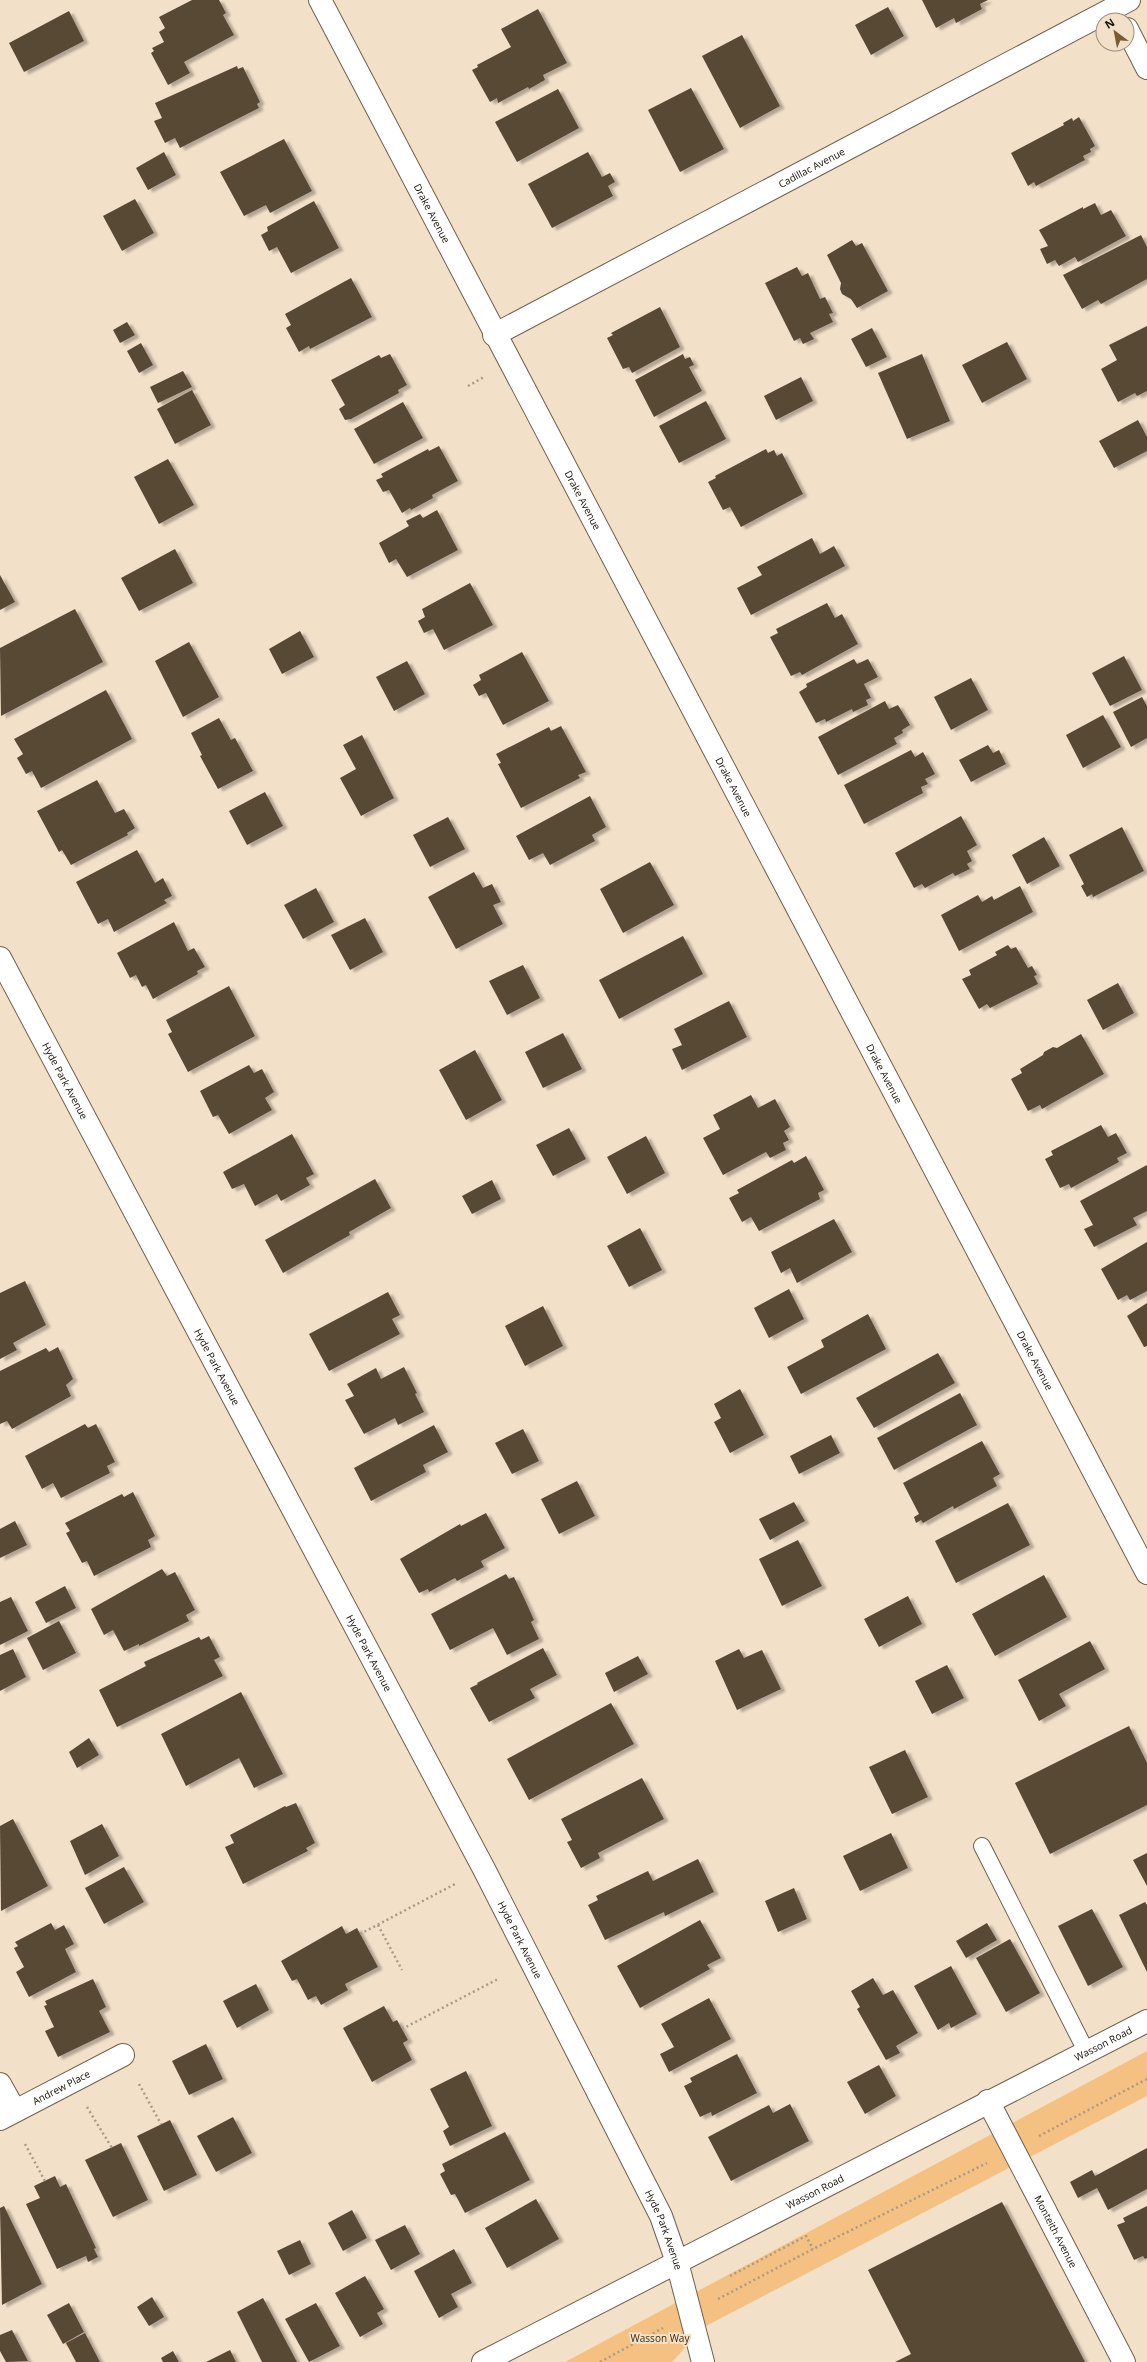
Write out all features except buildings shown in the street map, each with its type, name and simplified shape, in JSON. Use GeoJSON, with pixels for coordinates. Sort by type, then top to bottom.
{"type":"FeatureCollection","features":[{"type":"Feature","properties":{"kind":"street","name":"Drake Avenue"},"geometry":{"type":"LineString","coordinates":[[320,0],[494,335],[1147,1573]]}},
{"type":"Feature","properties":{"kind":"street","name":"Cadillac Avenue"},"geometry":{"type":"LineString","coordinates":[[494,335],[1119,7]]}},
{"type":"Feature","properties":{"kind":"street"},"geometry":{"type":"LineString","coordinates":[[1135,45],[1147,68]]}},
{"type":"Feature","properties":{"kind":"street","name":"Hyde Park Avenue"},"geometry":{"type":"LineString","coordinates":[[0,958],[484,1869],[661,2216],[677,2262],[703,2362]]}},
{"type":"Feature","properties":{"kind":"street","name":"Wasson Road"},"geometry":{"type":"LineString","coordinates":[[483,2362],[988,2101],[1147,2021]]}},
{"type":"Feature","properties":{"kind":"street","name":"Andrew Place"},"geometry":{"type":"LineString","coordinates":[[8,2115],[123,2056]]}},
{"type":"Feature","properties":{"kind":"street"},"geometry":{"type":"LineString","coordinates":[[0,2084],[8,2115]]}},
{"type":"Feature","properties":{"kind":"street","name":"Monteith Avenue"},"geometry":{"type":"LineString","coordinates":[[988,2101],[1124,2362]]}},
{"type":"Feature","properties":{"kind":"lane"},"geometry":{"type":"LineString","coordinates":[[982,1846],[1086,2051]]}},
{"type":"Feature","properties":{"kind":"path"},"geometry":{"type":"LineString","coordinates":[[360,1934],[484,1869]]}},
{"type":"Feature","properties":{"kind":"path"},"geometry":{"type":"LineString","coordinates":[[378,1925],[402,1970]]}},
{"type":"Feature","properties":{"kind":"path"},"geometry":{"type":"LineString","coordinates":[[402,2029],[498,1979]]}},
{"type":"Feature","properties":{"kind":"path"},"geometry":{"type":"LineString","coordinates":[[600,2362],[813,2249],[1013,2150],[1147,2079]]}},
{"type":"Feature","properties":{"kind":"path"},"geometry":{"type":"LineString","coordinates":[[140,2084],[161,2124]]}},
{"type":"Feature","properties":{"kind":"path"},"geometry":{"type":"LineString","coordinates":[[59,2088],[84,2103],[112,2148]]}},
{"type":"Feature","properties":{"kind":"path"},"geometry":{"type":"LineString","coordinates":[[25,2144],[45,2181]]}},
{"type":"Feature","properties":{"kind":"path"},"geometry":{"type":"LineString","coordinates":[[730,2276],[806,2236],[813,2249]]}},
{"type":"Feature","properties":{"kind":"green space","name":"Wasson Way"},"geometry":{"type":"Polygon","coordinates":[[[1147,2051],[1147,2096],[704,2327],[672,2362],[565,2362],[1147,2051]]]}}]}
